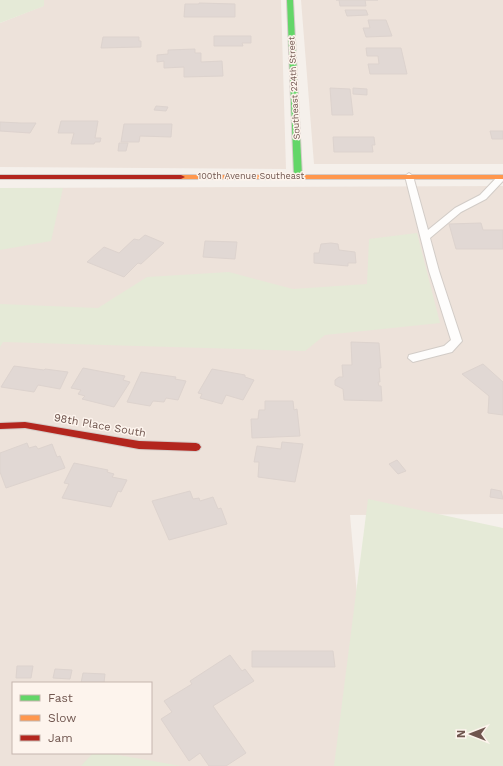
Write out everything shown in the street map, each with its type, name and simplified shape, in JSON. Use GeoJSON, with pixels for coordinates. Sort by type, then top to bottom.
{"type":"FeatureCollection","features":[{"type":"Feature","properties":{"kind":"street","name":"Southeast 224th Street"},"geometry":{"type":"LineString","coordinates":[[290,0],[298,176]]}},
{"type":"Feature","properties":{"kind":"street","name":"100th Avenue Southeast"},"geometry":{"type":"LineString","coordinates":[[0,178],[298,176],[502,177]]}},
{"type":"Feature","properties":{"kind":"street","name":"98th Place South"},"geometry":{"type":"LineString","coordinates":[[0,426],[25,425],[139,445],[196,447]]}},
{"type":"Feature","properties":{"kind":"lane"},"geometry":{"type":"LineString","coordinates":[[409,176],[434,271],[456,341],[448,349],[413,358]]}},
{"type":"Feature","properties":{"kind":"lane"},"geometry":{"type":"LineString","coordinates":[[425,237],[458,210],[483,197],[502,177]]}},
{"type":"Feature","properties":{"kind":"shaded area"},"geometry":{"type":"Polygon","coordinates":[[[44,0],[281,0],[286,169],[0,167],[0,23],[43,6],[44,0]]]}},
{"type":"Feature","properties":{"kind":"shaded area"},"geometry":{"type":"Polygon","coordinates":[[[301,0],[503,0],[503,164],[314,164],[301,0]]]}},
{"type":"Feature","properties":{"kind":"shaded area"},"geometry":{"type":"Polygon","coordinates":[[[503,186],[503,514],[350,515],[372,766],[0,766],[0,188],[503,186]]]}},
{"type":"Feature","properties":{"kind":"green space"},"geometry":{"type":"Polygon","coordinates":[[[0,0],[44,0],[44,6],[0,23],[0,0]]]}},
{"type":"Feature","properties":{"kind":"green space"},"geometry":{"type":"Polygon","coordinates":[[[0,188],[63,188],[51,241],[0,250],[0,188]]]}},
{"type":"Feature","properties":{"kind":"green space"},"geometry":{"type":"Polygon","coordinates":[[[417,233],[440,323],[325,335],[305,351],[3,342],[0,347],[0,304],[98,308],[147,277],[229,272],[293,289],[367,284],[369,239],[417,233]]]}},
{"type":"Feature","properties":{"kind":"green space"},"geometry":{"type":"Polygon","coordinates":[[[368,499],[503,528],[503,766],[334,766],[368,499]]]}},
{"type":"Feature","properties":{"kind":"green space"},"geometry":{"type":"Polygon","coordinates":[[[92,754],[113,754],[181,766],[81,766],[92,754]]]}},
{"type":"Feature","properties":{"kind":"building"},"geometry":{"type":"Polygon","coordinates":[[[339,0],[365,0],[366,6],[340,6],[339,0]]]}},
{"type":"Feature","properties":{"kind":"building"},"geometry":{"type":"Polygon","coordinates":[[[185,4],[235,4],[235,17],[184,17],[185,4]]]}},
{"type":"Feature","properties":{"kind":"building"},"geometry":{"type":"Polygon","coordinates":[[[345,10],[366,10],[368,15],[347,16],[345,10]]]}},
{"type":"Feature","properties":{"kind":"building"},"geometry":{"type":"Polygon","coordinates":[[[368,20],[386,20],[392,36],[366,37],[363,28],[370,28],[368,20]]]}},
{"type":"Feature","properties":{"kind":"building"},"geometry":{"type":"Polygon","coordinates":[[[214,36],[251,36],[251,43],[242,43],[243,46],[214,46],[214,36]]]}},
{"type":"Feature","properties":{"kind":"building"},"geometry":{"type":"Polygon","coordinates":[[[103,37],[139,37],[141,47],[101,48],[103,37]]]}},
{"type":"Feature","properties":{"kind":"building"},"geometry":{"type":"Polygon","coordinates":[[[366,48],[401,48],[407,74],[370,74],[368,64],[379,64],[378,56],[367,56],[366,48]]]}},
{"type":"Feature","properties":{"kind":"building"},"geometry":{"type":"Polygon","coordinates":[[[195,49],[195,53],[201,53],[201,62],[222,61],[223,76],[184,77],[184,67],[164,68],[164,61],[157,62],[157,55],[168,54],[168,50],[195,49]]]}},
{"type":"Feature","properties":{"kind":"building"},"geometry":{"type":"Polygon","coordinates":[[[330,88],[350,89],[353,115],[332,115],[330,88]]]}},
{"type":"Feature","properties":{"kind":"building"},"geometry":{"type":"Polygon","coordinates":[[[353,88],[367,89],[367,95],[353,94],[353,88]]]}},
{"type":"Feature","properties":{"kind":"building"},"geometry":{"type":"Polygon","coordinates":[[[156,106],[168,107],[166,111],[154,110],[156,106]]]}},
{"type":"Feature","properties":{"kind":"building"},"geometry":{"type":"Polygon","coordinates":[[[61,121],[98,121],[95,138],[101,138],[100,142],[95,142],[94,144],[71,144],[74,133],[58,133],[61,121]]]}},
{"type":"Feature","properties":{"kind":"building"},"geometry":{"type":"Polygon","coordinates":[[[0,122],[36,123],[30,133],[0,131],[0,122]]]}},
{"type":"Feature","properties":{"kind":"building"},"geometry":{"type":"Polygon","coordinates":[[[124,124],[172,124],[171,137],[140,136],[139,142],[121,142],[124,124]]]}},
{"type":"Feature","properties":{"kind":"building"},"geometry":{"type":"Polygon","coordinates":[[[490,131],[503,131],[503,139],[492,139],[490,131]]]}},
{"type":"Feature","properties":{"kind":"building"},"geometry":{"type":"Polygon","coordinates":[[[333,137],[374,137],[375,145],[372,145],[373,152],[334,152],[333,137]]]}},
{"type":"Feature","properties":{"kind":"building"},"geometry":{"type":"Polygon","coordinates":[[[119,143],[128,143],[126,151],[118,151],[119,143]]]}},
{"type":"Feature","properties":{"kind":"building"},"geometry":{"type":"Polygon","coordinates":[[[481,223],[483,230],[503,230],[503,249],[456,249],[449,224],[481,223]]]}},
{"type":"Feature","properties":{"kind":"building"},"geometry":{"type":"Polygon","coordinates":[[[145,235],[164,243],[141,264],[138,263],[124,277],[87,262],[104,247],[119,253],[134,239],[139,240],[145,235]]]}},
{"type":"Feature","properties":{"kind":"building"},"geometry":{"type":"Polygon","coordinates":[[[205,241],[237,242],[235,259],[203,257],[205,241]]]}},
{"type":"Feature","properties":{"kind":"building"},"geometry":{"type":"Polygon","coordinates":[[[321,244],[338,244],[339,250],[355,252],[356,263],[348,263],[348,266],[314,263],[314,253],[319,253],[321,244]]]}},
{"type":"Feature","properties":{"kind":"building"},"geometry":{"type":"Polygon","coordinates":[[[351,342],[379,343],[381,368],[379,368],[380,382],[378,382],[379,386],[381,386],[382,401],[344,400],[343,389],[335,385],[335,380],[339,377],[343,377],[342,365],[352,365],[351,342]]]}},
{"type":"Feature","properties":{"kind":"building"},"geometry":{"type":"Polygon","coordinates":[[[483,364],[503,382],[503,415],[488,413],[489,396],[462,374],[483,364]]]}},
{"type":"Feature","properties":{"kind":"building"},"geometry":{"type":"Polygon","coordinates":[[[14,366],[68,372],[60,389],[38,385],[34,392],[1,387],[14,366]]]}},
{"type":"Feature","properties":{"kind":"building"},"geometry":{"type":"Polygon","coordinates":[[[83,368],[125,376],[123,380],[130,382],[114,407],[82,399],[85,396],[78,394],[81,390],[71,388],[83,368]]]}},
{"type":"Feature","properties":{"kind":"building"},"geometry":{"type":"Polygon","coordinates":[[[212,369],[245,375],[245,377],[254,380],[243,400],[226,395],[222,404],[200,398],[202,394],[198,393],[212,369]]]}},
{"type":"Feature","properties":{"kind":"building"},"geometry":{"type":"Polygon","coordinates":[[[141,372],[176,377],[175,379],[186,381],[178,400],[166,398],[164,402],[153,401],[150,406],[127,402],[141,372]]]}},
{"type":"Feature","properties":{"kind":"building"},"geometry":{"type":"Polygon","coordinates":[[[265,401],[293,401],[294,410],[297,409],[300,436],[252,438],[251,419],[258,419],[259,410],[265,410],[265,401]]]}},
{"type":"Feature","properties":{"kind":"building"},"geometry":{"type":"Polygon","coordinates":[[[282,442],[303,444],[295,482],[258,477],[259,462],[254,462],[257,446],[281,449],[282,442]]]}},
{"type":"Feature","properties":{"kind":"building"},"geometry":{"type":"Polygon","coordinates":[[[27,443],[29,448],[36,446],[38,449],[52,444],[57,457],[60,456],[65,468],[6,488],[0,472],[0,453],[27,443]]]}},
{"type":"Feature","properties":{"kind":"building"},"geometry":{"type":"Polygon","coordinates":[[[397,460],[406,471],[398,474],[389,464],[397,460]]]}},
{"type":"Feature","properties":{"kind":"building"},"geometry":{"type":"Polygon","coordinates":[[[74,463],[108,470],[107,472],[114,474],[112,477],[127,480],[121,492],[118,491],[111,507],[62,498],[69,484],[64,483],[74,463]]]}},
{"type":"Feature","properties":{"kind":"building"},"geometry":{"type":"Polygon","coordinates":[[[491,489],[501,491],[503,499],[490,497],[491,489]]]}},
{"type":"Feature","properties":{"kind":"building"},"geometry":{"type":"Polygon","coordinates":[[[190,491],[193,499],[199,498],[200,501],[213,497],[218,509],[221,508],[227,524],[169,540],[152,501],[190,491]]]}},
{"type":"Feature","properties":{"kind":"building"},"geometry":{"type":"Polygon","coordinates":[[[252,651],[333,651],[335,667],[252,667],[252,651]]]}},
{"type":"Feature","properties":{"kind":"building"},"geometry":{"type":"Polygon","coordinates":[[[230,655],[242,671],[245,669],[254,681],[213,706],[246,753],[226,766],[209,766],[200,753],[189,761],[161,719],[172,712],[164,701],[192,684],[190,681],[230,655]]]}},
{"type":"Feature","properties":{"kind":"building"},"geometry":{"type":"Polygon","coordinates":[[[17,666],[33,666],[31,678],[16,678],[17,666]]]}},
{"type":"Feature","properties":{"kind":"building"},"geometry":{"type":"Polygon","coordinates":[[[55,669],[72,670],[70,679],[53,678],[55,669]]]}},
{"type":"Feature","properties":{"kind":"building"},"geometry":{"type":"Polygon","coordinates":[[[83,673],[105,674],[104,682],[81,682],[83,673]]]}},
{"type":"Feature","properties":{"kind":"traffic: fast"},"geometry":{"type":"LineString","coordinates":[[290,0],[298,176]]}},
{"type":"Feature","properties":{"kind":"traffic: slow"},"geometry":{"type":"LineString","coordinates":[[181,177],[503,177]]}},
{"type":"Feature","properties":{"kind":"traffic: jam"},"geometry":{"type":"LineString","coordinates":[[0,177],[181,177]]}},
{"type":"Feature","properties":{"kind":"traffic: jam"},"geometry":{"type":"LineString","coordinates":[[0,426],[25,425],[139,445],[196,447]]}}]}
